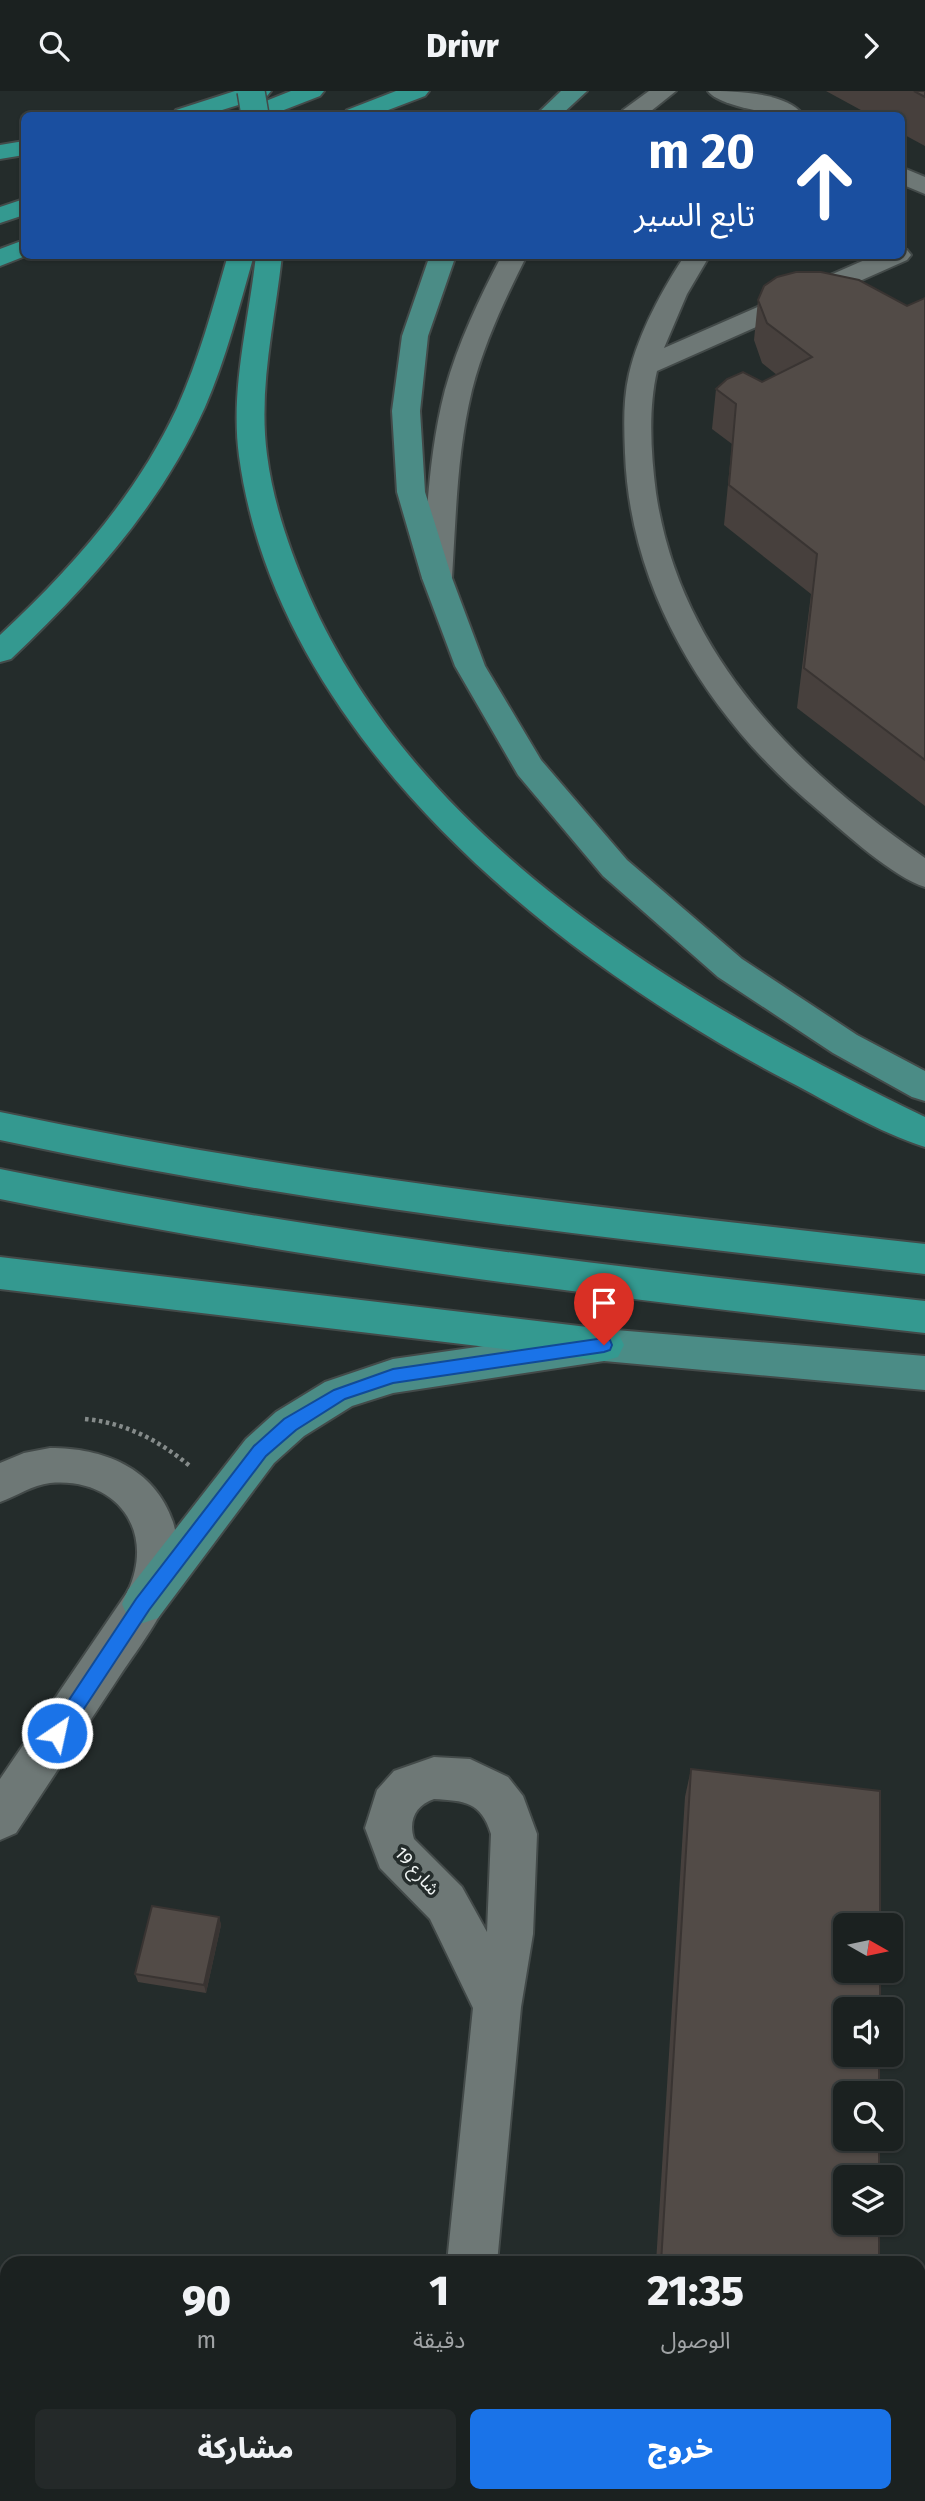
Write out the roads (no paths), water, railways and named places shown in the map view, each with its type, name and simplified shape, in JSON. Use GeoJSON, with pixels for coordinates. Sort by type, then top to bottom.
{"type":"FeatureCollection","features":[{"type":"Feature","properties":{"kind":"highway"},"geometry":{"type":"LineString","coordinates":[[251,91],[253,112]]}},
{"type":"Feature","properties":{"kind":"highway"},"geometry":{"type":"LineString","coordinates":[[193,112],[259,91]]}},
{"type":"Feature","properties":{"kind":"highway"},"geometry":{"type":"LineString","coordinates":[[260,112],[312,91]]}},
{"type":"Feature","properties":{"kind":"highway"},"geometry":{"type":"LineString","coordinates":[[363,112],[417,91]]}},
{"type":"Feature","properties":{"kind":"highway"},"geometry":{"type":"LineString","coordinates":[[0,152],[21,148]]}},
{"type":"Feature","properties":{"kind":"highway"},"geometry":{"type":"LineString","coordinates":[[0,216],[21,207]]}},
{"type":"Feature","properties":{"kind":"highway"},"geometry":{"type":"LineString","coordinates":[[0,258],[21,249]]}},
{"type":"Feature","properties":{"kind":"highway"},"geometry":{"type":"LineString","coordinates":[[0,652],[52,604],[128,514],[168,449],[181,427],[214,345],[240,259]]}},
{"type":"Feature","properties":{"kind":"highway"},"geometry":{"type":"LineString","coordinates":[[268,259],[251,392],[253,456],[266,523],[290,593],[327,664],[377,738],[442,811],[519,885],[611,957],[717,1025],[837,1090],[925,1133]]}},
{"type":"Feature","properties":{"kind":"highway"},"geometry":{"type":"LineString","coordinates":[[0,1126],[94,1148],[408,1198],[925,1259]]}},
{"type":"Feature","properties":{"kind":"highway"},"geometry":{"type":"LineString","coordinates":[[0,1184],[177,1220],[401,1253],[925,1317]]}},
{"type":"Feature","properties":{"kind":"highway"},"geometry":{"type":"LineString","coordinates":[[0,1273],[604,1345]]}},
{"type":"Feature","properties":{"kind":"main road"},"geometry":{"type":"LineString","coordinates":[[550,112],[575,91]]}},
{"type":"Feature","properties":{"kind":"main road"},"geometry":{"type":"LineString","coordinates":[[442,259],[415,336],[406,411],[411,492],[437,578],[470,666],[529,767],[615,868],[730,968],[845,1044],[925,1087]]}},
{"type":"Feature","properties":{"kind":"main road"},"geometry":{"type":"LineString","coordinates":[[143,1604],[260,1451],[290,1425],[339,1395],[393,1376],[604,1345],[925,1373]]}},
{"type":"Feature","properties":{"kind":"street"},"geometry":{"type":"LineString","coordinates":[[635,112],[664,91]]}},
{"type":"Feature","properties":{"kind":"street"},"geometry":{"type":"LineString","coordinates":[[720,91],[739,99],[790,91]]}},
{"type":"Feature","properties":{"kind":"street"},"geometry":{"type":"LineString","coordinates":[[761,97],[786,112]]}},
{"type":"Feature","properties":{"kind":"street"},"geometry":{"type":"LineString","coordinates":[[905,176],[925,187]]}},
{"type":"Feature","properties":{"kind":"street"},"geometry":{"type":"LineString","coordinates":[[437,578],[445,476],[459,390],[485,312],[513,259]]}},
{"type":"Feature","properties":{"kind":"street"},"geometry":{"type":"LineString","coordinates":[[695,259],[661,321],[644,367],[638,418],[638,470],[646,525],[663,583],[693,645],[737,707],[793,770],[863,831],[925,875]]}},
{"type":"Feature","properties":{"kind":"street"},"geometry":{"type":"LineString","coordinates":[[644,367],[893,259]]}},
{"type":"Feature","properties":{"kind":"street"},"geometry":{"type":"LineString","coordinates":[[0,1484],[23,1472],[65,1464],[106,1472],[138,1495],[157,1527],[158,1566],[143,1604],[0,1818]]}},
{"type":"Feature","properties":{"kind":"street"},"geometry":{"type":"LineString","coordinates":[[473,2256],[497,2007]]}}]}
